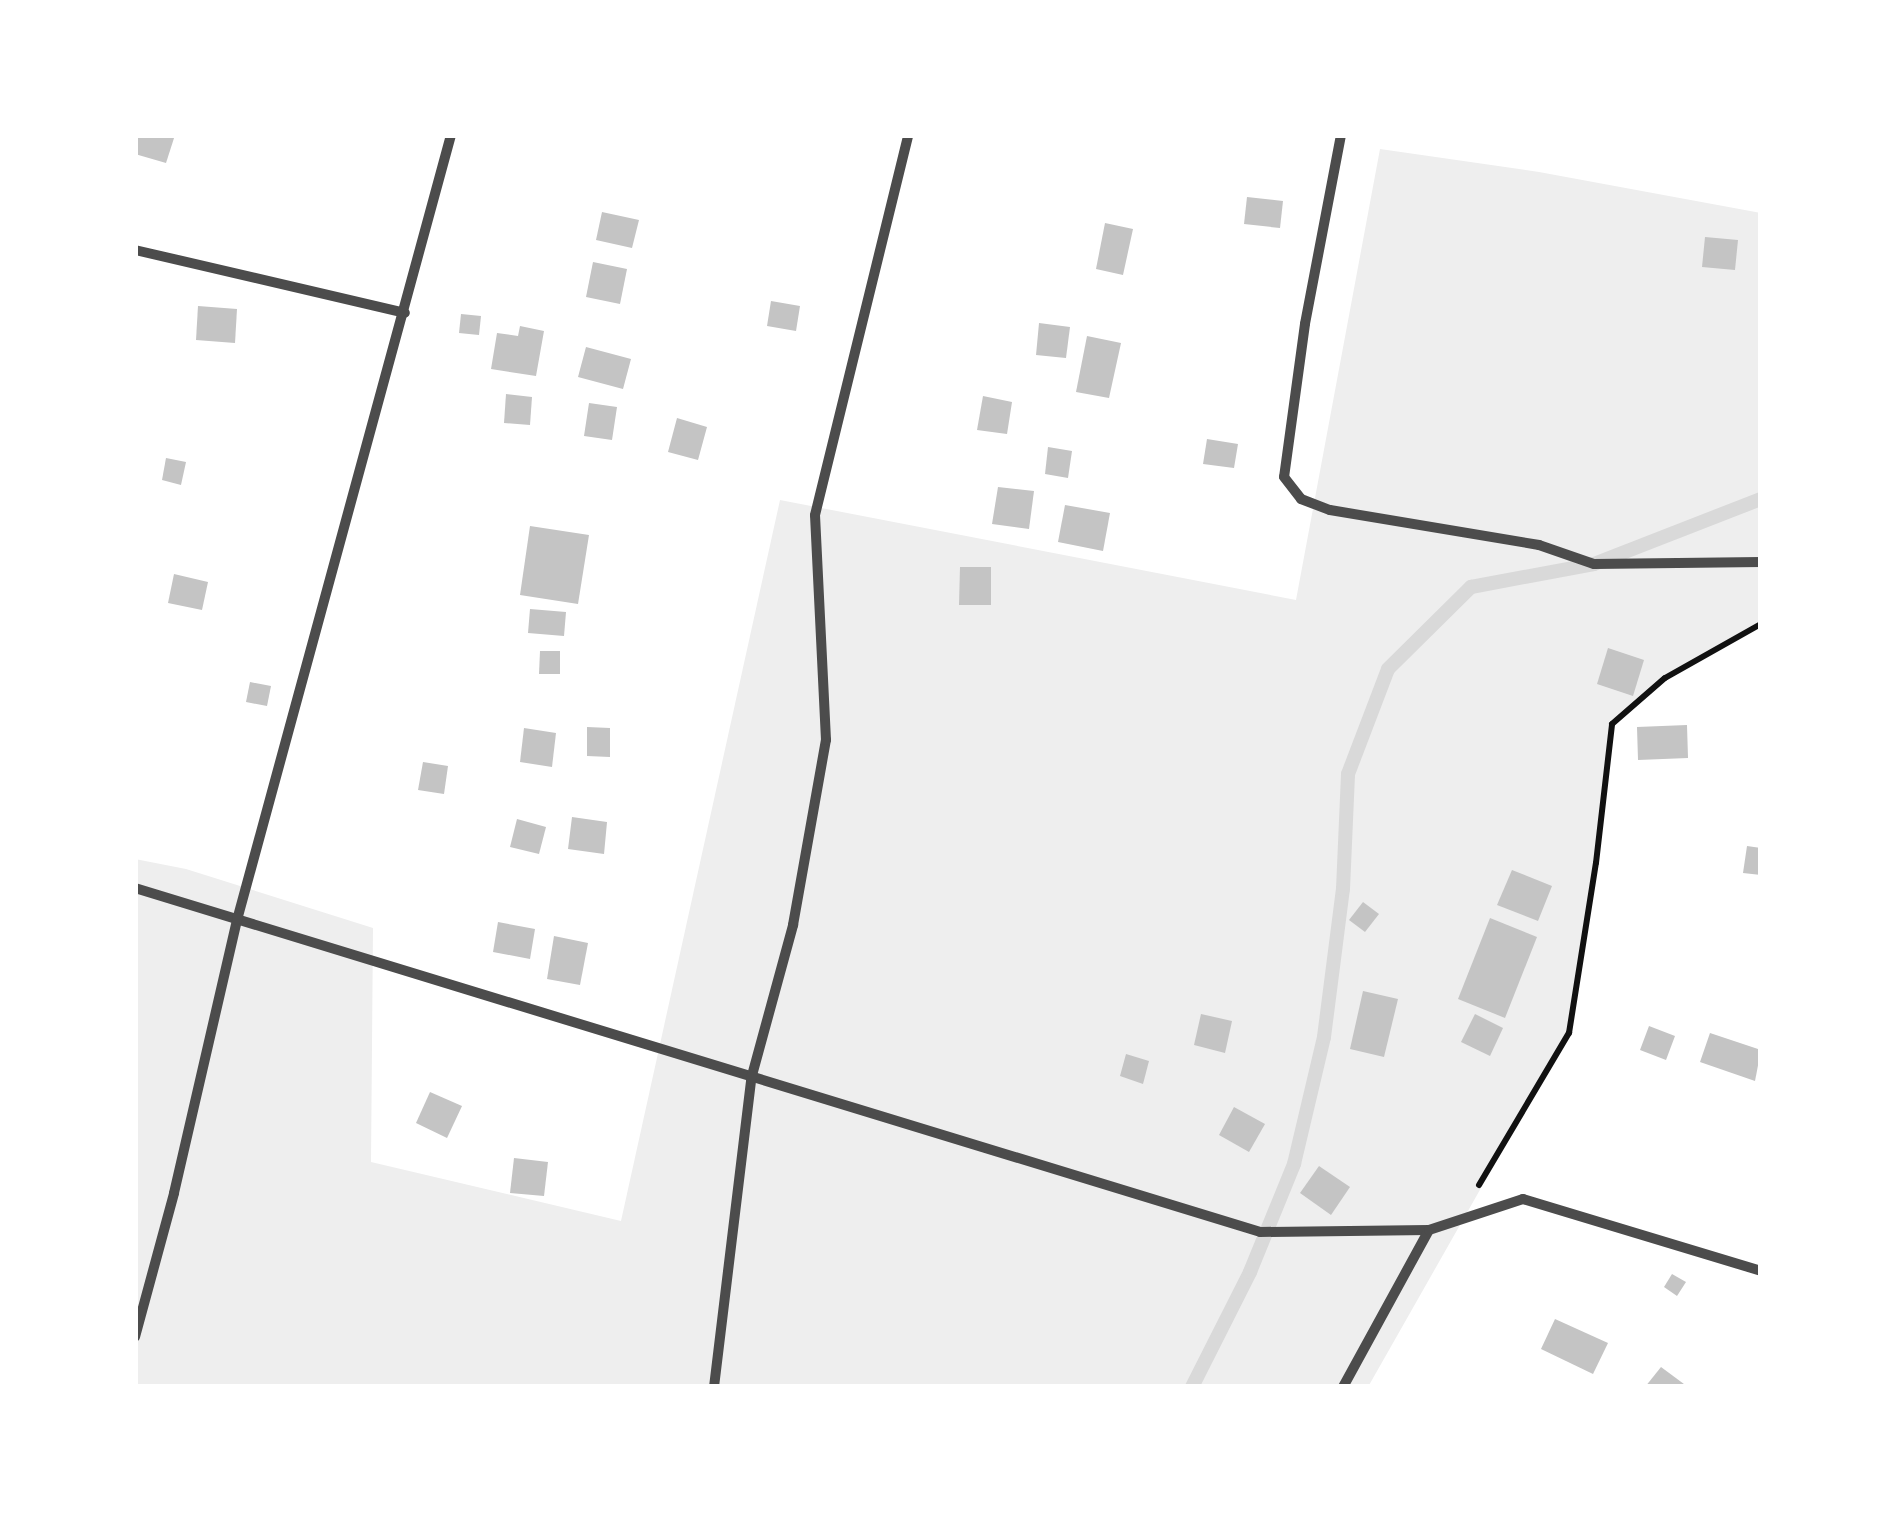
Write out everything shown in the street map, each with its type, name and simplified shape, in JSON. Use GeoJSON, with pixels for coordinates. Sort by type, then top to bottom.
{"type":"FeatureCollection","features":[{"type":"Feature","properties":{"kind":"street"},"geometry":{"type":"LineString","coordinates":[[135,1337],[174,1194],[238,920],[451,135]]}},
{"type":"Feature","properties":{"kind":"street"},"geometry":{"type":"LineString","coordinates":[[714,1387],[751,1079],[793,925],[826,740],[815,515],[908,135]]}},
{"type":"Feature","properties":{"kind":"street"},"geometry":{"type":"LineString","coordinates":[[1342,135],[1305,324],[1284,477],[1300,498],[1330,510],[1539,545],[1594,564],[1761,562]]}},
{"type":"Feature","properties":{"kind":"street"},"geometry":{"type":"LineString","coordinates":[[135,250],[405,313]]}},
{"type":"Feature","properties":{"kind":"street"},"geometry":{"type":"LineString","coordinates":[[135,888],[751,1079],[1084,1174],[1260,1232],[1429,1230],[1523,1199],[1761,1272]]}},
{"type":"Feature","properties":{"kind":"street"},"geometry":{"type":"LineString","coordinates":[[1344,1387],[1429,1230]]}},
{"type":"Feature","properties":{"kind":"path"},"geometry":{"type":"LineString","coordinates":[[1474,1194],[1569,1033],[1596,864],[1612,724],[1665,678],[1761,624]]}},
{"type":"Feature","properties":{"kind":"shaded area"},"geometry":{"type":"Polygon","coordinates":[[[1380,149],[1539,172],[1761,213],[1761,624],[1665,678],[1612,724],[1596,863],[1569,1033],[1368,1387],[135,1387],[135,859],[186,869],[373,928],[371,1162],[621,1221],[780,500],[1296,600],[1380,149]]]}},
{"type":"Feature","properties":{"kind":"building"},"geometry":{"type":"Polygon","coordinates":[[[135,135],[175,135],[166,163],[135,154],[135,135]]]}},
{"type":"Feature","properties":{"kind":"building"},"geometry":{"type":"Polygon","coordinates":[[[1247,197],[1283,201],[1280,228],[1244,224],[1247,197]]]}},
{"type":"Feature","properties":{"kind":"building"},"geometry":{"type":"Polygon","coordinates":[[[602,212],[639,220],[632,248],[596,240],[602,212]]]}},
{"type":"Feature","properties":{"kind":"building"},"geometry":{"type":"Polygon","coordinates":[[[1105,223],[1133,229],[1123,275],[1096,269],[1105,223]]]}},
{"type":"Feature","properties":{"kind":"building"},"geometry":{"type":"Polygon","coordinates":[[[1705,237],[1738,240],[1735,270],[1702,267],[1705,237]]]}},
{"type":"Feature","properties":{"kind":"building"},"geometry":{"type":"Polygon","coordinates":[[[593,262],[627,269],[620,304],[586,297],[593,262]]]}},
{"type":"Feature","properties":{"kind":"building"},"geometry":{"type":"Polygon","coordinates":[[[771,301],[800,306],[796,331],[767,326],[771,301]]]}},
{"type":"Feature","properties":{"kind":"building"},"geometry":{"type":"Polygon","coordinates":[[[198,306],[237,309],[235,343],[196,340],[198,306]]]}},
{"type":"Feature","properties":{"kind":"building"},"geometry":{"type":"Polygon","coordinates":[[[461,314],[481,316],[479,335],[459,333],[461,314]]]}},
{"type":"Feature","properties":{"kind":"building"},"geometry":{"type":"Polygon","coordinates":[[[1039,323],[1070,327],[1066,358],[1036,355],[1039,323]]]}},
{"type":"Feature","properties":{"kind":"building"},"geometry":{"type":"Polygon","coordinates":[[[520,326],[544,331],[536,376],[491,369],[497,333],[518,336],[520,326]]]}},
{"type":"Feature","properties":{"kind":"building"},"geometry":{"type":"Polygon","coordinates":[[[1087,336],[1121,343],[1109,398],[1076,392],[1087,336]]]}},
{"type":"Feature","properties":{"kind":"building"},"geometry":{"type":"Polygon","coordinates":[[[586,347],[631,359],[623,389],[578,377],[586,347]]]}},
{"type":"Feature","properties":{"kind":"building"},"geometry":{"type":"Polygon","coordinates":[[[506,394],[532,397],[530,425],[504,423],[506,394]]]}},
{"type":"Feature","properties":{"kind":"building"},"geometry":{"type":"Polygon","coordinates":[[[983,396],[1012,402],[1007,434],[977,430],[983,396]]]}},
{"type":"Feature","properties":{"kind":"building"},"geometry":{"type":"Polygon","coordinates":[[[589,403],[617,407],[612,440],[584,436],[589,403]]]}},
{"type":"Feature","properties":{"kind":"building"},"geometry":{"type":"Polygon","coordinates":[[[677,418],[707,427],[698,460],[668,452],[677,418]]]}},
{"type":"Feature","properties":{"kind":"building"},"geometry":{"type":"Polygon","coordinates":[[[1207,439],[1238,444],[1234,468],[1203,464],[1207,439]]]}},
{"type":"Feature","properties":{"kind":"building"},"geometry":{"type":"Polygon","coordinates":[[[1048,447],[1072,451],[1068,478],[1045,474],[1048,447]]]}},
{"type":"Feature","properties":{"kind":"building"},"geometry":{"type":"Polygon","coordinates":[[[166,458],[186,462],[181,485],[162,480],[166,458]]]}},
{"type":"Feature","properties":{"kind":"building"},"geometry":{"type":"Polygon","coordinates":[[[998,487],[1034,491],[1029,529],[992,524],[998,487]]]}},
{"type":"Feature","properties":{"kind":"building"},"geometry":{"type":"Polygon","coordinates":[[[1065,505],[1110,513],[1103,551],[1058,542],[1065,505]]]}},
{"type":"Feature","properties":{"kind":"building"},"geometry":{"type":"Polygon","coordinates":[[[530,526],[589,535],[578,604],[520,595],[530,526]]]}},
{"type":"Feature","properties":{"kind":"building"},"geometry":{"type":"Polygon","coordinates":[[[960,567],[991,567],[991,605],[959,605],[960,567]]]}},
{"type":"Feature","properties":{"kind":"building"},"geometry":{"type":"Polygon","coordinates":[[[174,574],[208,582],[202,610],[168,603],[174,574]]]}},
{"type":"Feature","properties":{"kind":"building"},"geometry":{"type":"Polygon","coordinates":[[[530,609],[566,612],[564,636],[528,633],[530,609]]]}},
{"type":"Feature","properties":{"kind":"building"},"geometry":{"type":"Polygon","coordinates":[[[1608,648],[1644,660],[1633,696],[1597,684],[1608,648]]]}},
{"type":"Feature","properties":{"kind":"building"},"geometry":{"type":"Polygon","coordinates":[[[540,651],[560,651],[560,674],[539,674],[540,651]]]}},
{"type":"Feature","properties":{"kind":"building"},"geometry":{"type":"Polygon","coordinates":[[[250,682],[271,686],[267,706],[246,702],[250,682]]]}},
{"type":"Feature","properties":{"kind":"building"},"geometry":{"type":"Polygon","coordinates":[[[1687,725],[1688,758],[1638,760],[1637,727],[1687,725]]]}},
{"type":"Feature","properties":{"kind":"building"},"geometry":{"type":"Polygon","coordinates":[[[587,727],[610,728],[610,757],[587,756],[587,727]]]}},
{"type":"Feature","properties":{"kind":"building"},"geometry":{"type":"Polygon","coordinates":[[[524,728],[556,733],[552,767],[520,762],[524,728]]]}},
{"type":"Feature","properties":{"kind":"building"},"geometry":{"type":"Polygon","coordinates":[[[423,762],[448,766],[444,794],[418,790],[423,762]]]}},
{"type":"Feature","properties":{"kind":"building"},"geometry":{"type":"Polygon","coordinates":[[[572,817],[607,822],[604,854],[568,849],[572,817]]]}},
{"type":"Feature","properties":{"kind":"building"},"geometry":{"type":"Polygon","coordinates":[[[517,819],[546,827],[539,854],[510,847],[517,819]]]}},
{"type":"Feature","properties":{"kind":"building"},"geometry":{"type":"Polygon","coordinates":[[[1747,846],[1761,848],[1761,875],[1743,873],[1747,846]]]}},
{"type":"Feature","properties":{"kind":"building"},"geometry":{"type":"Polygon","coordinates":[[[1512,870],[1552,886],[1538,921],[1497,905],[1512,870]]]}},
{"type":"Feature","properties":{"kind":"building"},"geometry":{"type":"Polygon","coordinates":[[[1363,902],[1379,914],[1365,932],[1349,920],[1363,902]]]}},
{"type":"Feature","properties":{"kind":"building"},"geometry":{"type":"Polygon","coordinates":[[[1490,918],[1537,937],[1505,1018],[1458,999],[1490,918]]]}},
{"type":"Feature","properties":{"kind":"building"},"geometry":{"type":"Polygon","coordinates":[[[498,922],[535,929],[530,959],[493,952],[498,922]]]}},
{"type":"Feature","properties":{"kind":"building"},"geometry":{"type":"Polygon","coordinates":[[[554,936],[588,943],[580,985],[547,979],[554,936]]]}},
{"type":"Feature","properties":{"kind":"building"},"geometry":{"type":"Polygon","coordinates":[[[1363,991],[1398,999],[1384,1057],[1350,1049],[1363,991]]]}},
{"type":"Feature","properties":{"kind":"building"},"geometry":{"type":"Polygon","coordinates":[[[1201,1014],[1232,1021],[1225,1053],[1194,1045],[1201,1014]]]}},
{"type":"Feature","properties":{"kind":"building"},"geometry":{"type":"Polygon","coordinates":[[[1475,1014],[1503,1028],[1490,1056],[1461,1042],[1475,1014]]]}},
{"type":"Feature","properties":{"kind":"building"},"geometry":{"type":"Polygon","coordinates":[[[1649,1026],[1675,1036],[1666,1060],[1640,1050],[1649,1026]]]}},
{"type":"Feature","properties":{"kind":"building"},"geometry":{"type":"Polygon","coordinates":[[[1710,1033],[1761,1050],[1755,1081],[1700,1062],[1710,1033]]]}},
{"type":"Feature","properties":{"kind":"building"},"geometry":{"type":"Polygon","coordinates":[[[1126,1054],[1149,1061],[1143,1084],[1120,1076],[1126,1054]]]}},
{"type":"Feature","properties":{"kind":"building"},"geometry":{"type":"Polygon","coordinates":[[[430,1092],[462,1106],[447,1138],[416,1123],[430,1092]]]}},
{"type":"Feature","properties":{"kind":"building"},"geometry":{"type":"Polygon","coordinates":[[[1234,1107],[1265,1124],[1249,1152],[1219,1135],[1234,1107]]]}},
{"type":"Feature","properties":{"kind":"building"},"geometry":{"type":"Polygon","coordinates":[[[514,1158],[548,1162],[544,1196],[510,1193],[514,1158]]]}},
{"type":"Feature","properties":{"kind":"building"},"geometry":{"type":"Polygon","coordinates":[[[1319,1166],[1350,1187],[1331,1215],[1300,1193],[1319,1166]]]}},
{"type":"Feature","properties":{"kind":"building"},"geometry":{"type":"Polygon","coordinates":[[[1672,1274],[1686,1282],[1677,1296],[1664,1287],[1672,1274]]]}},
{"type":"Feature","properties":{"kind":"building"},"geometry":{"type":"Polygon","coordinates":[[[1555,1319],[1608,1343],[1593,1374],[1541,1349],[1555,1319]]]}},
{"type":"Feature","properties":{"kind":"building"},"geometry":{"type":"Polygon","coordinates":[[[1661,1367],[1688,1387],[1645,1387],[1661,1367]]]}},
{"type":"Feature","properties":{"kind":"waterway"},"geometry":{"type":"LineString","coordinates":[[1192,1387],[1250,1272],[1294,1164],[1324,1037],[1343,889],[1348,774],[1388,669],[1471,587],[1594,564],[1761,499]]}}]}
